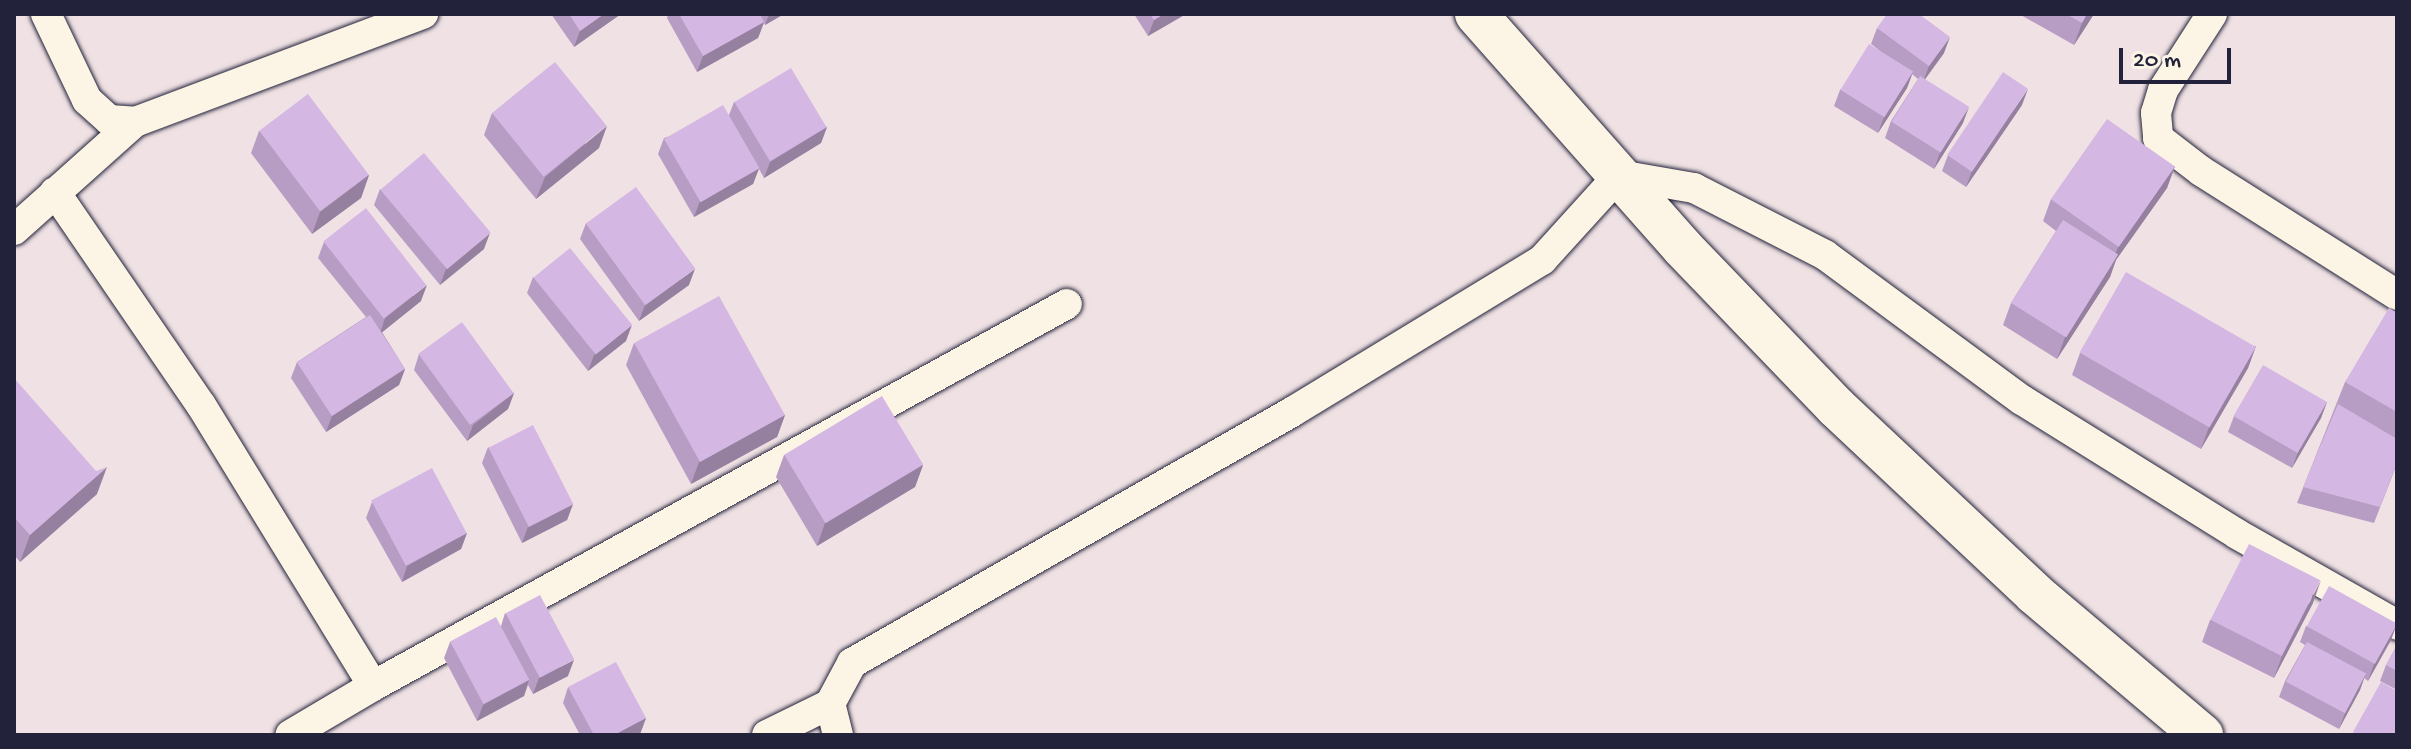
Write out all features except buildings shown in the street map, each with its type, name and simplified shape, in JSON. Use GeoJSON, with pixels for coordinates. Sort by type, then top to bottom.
{"type":"FeatureCollection","features":[{"type":"Feature","properties":{"kind":"main road"},"geometry":{"type":"LineString","coordinates":[[1476,14],[1619,175],[1836,407],[2035,594],[2202,735]]}},
{"type":"Feature","properties":{"kind":"street"},"geometry":{"type":"LineString","coordinates":[[46,14],[87,100],[109,120],[135,122]]}},
{"type":"Feature","properties":{"kind":"street"},"geometry":{"type":"LineString","coordinates":[[14,230],[135,122],[423,14]]}},
{"type":"Feature","properties":{"kind":"street"},"geometry":{"type":"LineString","coordinates":[[2212,14],[2163,90],[2156,113],[2158,138],[2201,171],[2397,295]]}},
{"type":"Feature","properties":{"kind":"street"},"geometry":{"type":"LineString","coordinates":[[838,735],[830,704],[839,679],[864,654],[1292,412],[1542,260],[1619,175],[1694,188],[1825,255],[2022,400],[2237,534],[2397,625]]}},
{"type":"Feature","properties":{"kind":"street"},"geometry":{"type":"LineString","coordinates":[[55,192],[201,405],[373,686]]}},
{"type":"Feature","properties":{"kind":"street"},"geometry":{"type":"LineString","coordinates":[[290,735],[373,686],[1067,304]]}},
{"type":"Feature","properties":{"kind":"street"},"geometry":{"type":"LineString","coordinates":[[767,735],[830,704]]}}]}
